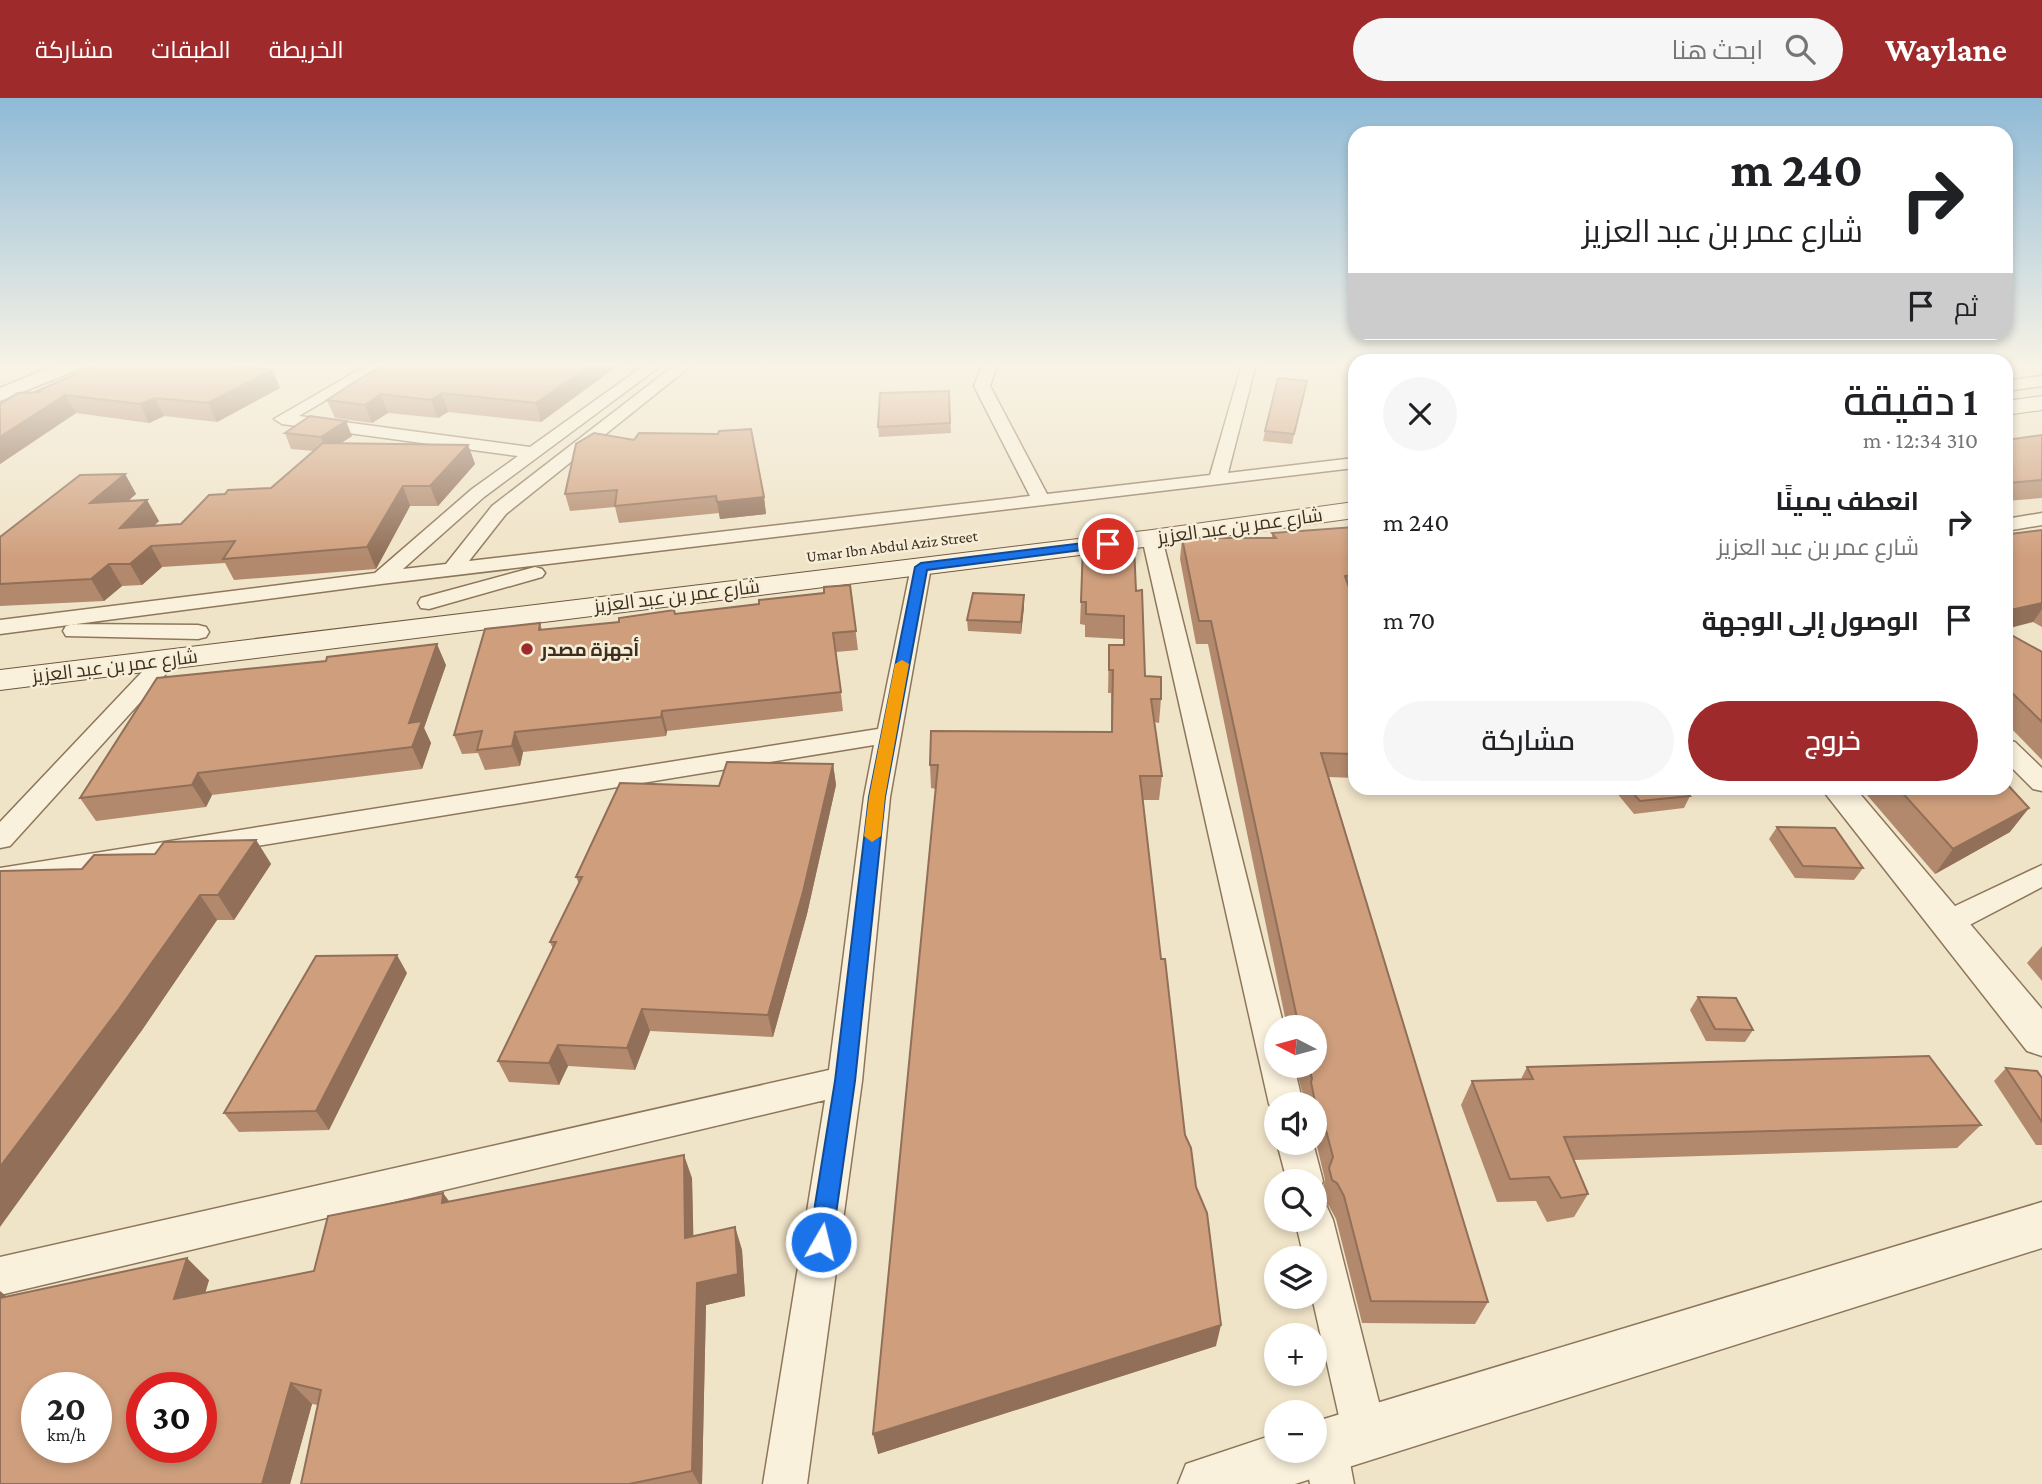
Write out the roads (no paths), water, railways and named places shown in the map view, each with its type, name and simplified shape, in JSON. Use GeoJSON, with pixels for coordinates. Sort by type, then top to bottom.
{"type":"FeatureCollection","features":[{"type":"Feature","properties":{"kind":"main road","name":"Umar Ibn Abdul Aziz Street"},"geometry":{"type":"LineString","coordinates":[[429,603],[1348,490]]}},
{"type":"Feature","properties":{"kind":"main road","name":"شارع عمر بن عبد العزيز"},"geometry":{"type":"LineString","coordinates":[[0,680],[1152,538],[1348,509]]}},
{"type":"Feature","properties":{"kind":"main road","name":"شارع عمر بن عبد العزيز"},"geometry":{"type":"LineString","coordinates":[[0,657],[429,603]]}},
{"type":"Feature","properties":{"kind":"main road"},"geometry":{"type":"LineString","coordinates":[[166,660],[190,642],[288,628],[359,612]]}},
{"type":"Feature","properties":{"kind":"street"},"geometry":{"type":"LineString","coordinates":[[378,429],[533,453]]}},
{"type":"Feature","properties":{"kind":"street"},"geometry":{"type":"LineString","coordinates":[[381,578],[478,493],[567,429]]}},
{"type":"Feature","properties":{"kind":"street"},"geometry":{"type":"LineString","coordinates":[[453,569],[499,510],[603,429]]}},
{"type":"Feature","properties":{"kind":"street"},"geometry":{"type":"LineString","coordinates":[[1004,429],[1042,501]]}},
{"type":"Feature","properties":{"kind":"street"},"geometry":{"type":"LineString","coordinates":[[1217,480],[1231,429]]}},
{"type":"Feature","properties":{"kind":"street"},"geometry":{"type":"LineString","coordinates":[[0,629],[453,569],[1348,464]]}},
{"type":"Feature","properties":{"kind":"street"},"geometry":{"type":"LineString","coordinates":[[2013,524],[2042,519]]}},
{"type":"Feature","properties":{"kind":"street"},"geometry":{"type":"LineString","coordinates":[[1152,538],[1265,1015]]}},
{"type":"Feature","properties":{"kind":"street"},"geometry":{"type":"LineString","coordinates":[[429,603],[611,552]]}},
{"type":"Feature","properties":{"kind":"street"},"geometry":{"type":"LineString","coordinates":[[785,1484],[845,1081],[877,797],[921,567]]}},
{"type":"Feature","properties":{"kind":"street"},"geometry":{"type":"LineString","coordinates":[[0,629],[198,632]]}},
{"type":"Feature","properties":{"kind":"street"},"geometry":{"type":"LineString","coordinates":[[0,839],[166,660]]}},
{"type":"Feature","properties":{"kind":"street"},"geometry":{"type":"LineString","coordinates":[[0,878],[888,735]]}},
{"type":"Feature","properties":{"kind":"street"},"geometry":{"type":"LineString","coordinates":[[2013,755],[2042,783]]}},
{"type":"Feature","properties":{"kind":"street"},"geometry":{"type":"LineString","coordinates":[[1843,795],[2042,1040]]}},
{"type":"Feature","properties":{"kind":"street"},"geometry":{"type":"LineString","coordinates":[[1947,923],[2042,875]]}},
{"type":"Feature","properties":{"kind":"street"},"geometry":{"type":"LineString","coordinates":[[0,1276],[845,1081]]}},
{"type":"Feature","properties":{"kind":"street"},"geometry":{"type":"LineString","coordinates":[[1206,1484],[1330,1453],[2042,1225]]}},
{"type":"Feature","properties":{"kind":"street"},"geometry":{"type":"LineString","coordinates":[[1315,1232],[1330,1453]]}},
{"type":"Feature","properties":{"kind":"place","name":"أجهزة مصدر"},"geometry":{"type":"Point","coordinates":[527,649]}}]}
